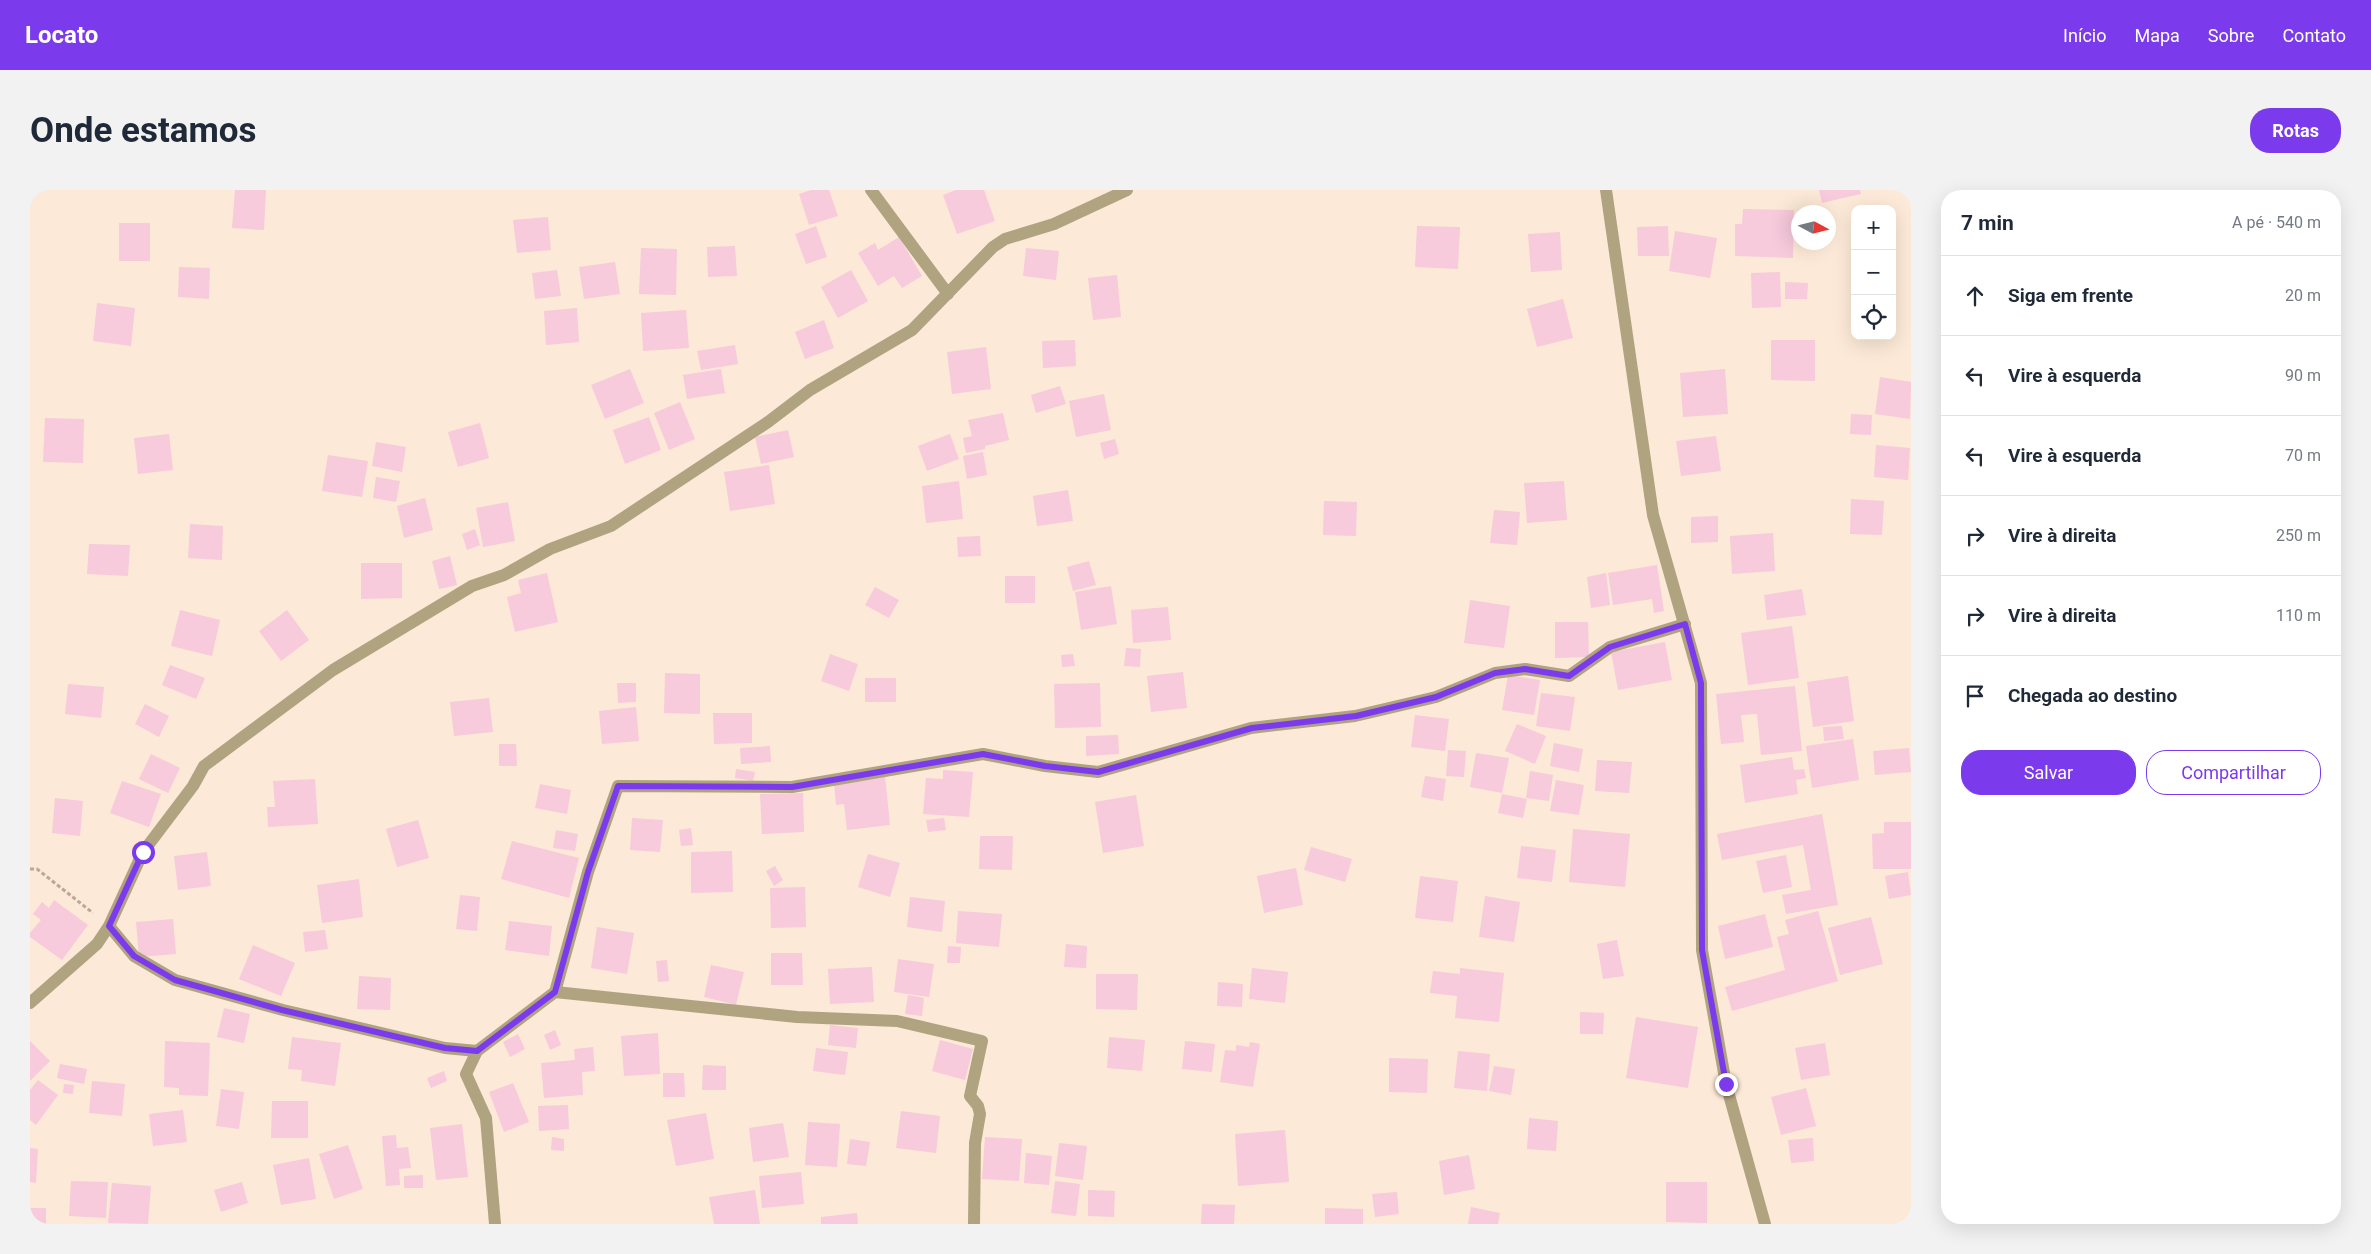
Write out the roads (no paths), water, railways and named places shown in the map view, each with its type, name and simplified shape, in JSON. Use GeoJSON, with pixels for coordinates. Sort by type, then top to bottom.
{"type":"FeatureCollection","features":[{"type":"Feature","properties":{"kind":"street"},"geometry":{"type":"LineString","coordinates":[[871,190],[948,294]]}},
{"type":"Feature","properties":{"kind":"street"},"geometry":{"type":"LineString","coordinates":[[30,1003],[97,944],[109,926],[143,852],[193,786],[204,766],[333,670],[472,586],[504,575],[550,549],[612,526],[768,422],[810,390],[912,330],[993,247],[1005,239],[1054,224],[1128,190]]}},
{"type":"Feature","properties":{"kind":"street"},"geometry":{"type":"LineString","coordinates":[[1606,190],[1653,515],[1701,683],[1702,950],[1726,1084],[1765,1224]]}},
{"type":"Feature","properties":{"kind":"street"},"geometry":{"type":"LineString","coordinates":[[495,1224],[486,1118],[466,1074],[477,1051],[555,992],[588,872],[618,786],[792,787],[983,754],[1045,766],[1098,772],[1252,728],[1356,716],[1436,697],[1495,673],[1525,669],[1569,676],[1610,647],[1685,624]]}},
{"type":"Feature","properties":{"kind":"street"},"geometry":{"type":"LineString","coordinates":[[109,926],[134,956],[175,980],[282,1010],[435,1046],[477,1051]]}},
{"type":"Feature","properties":{"kind":"street"},"geometry":{"type":"LineString","coordinates":[[555,992],[797,1017],[897,1021],[982,1041],[970,1096],[978,1106],[980,1114],[975,1143],[974,1224]]}}]}
